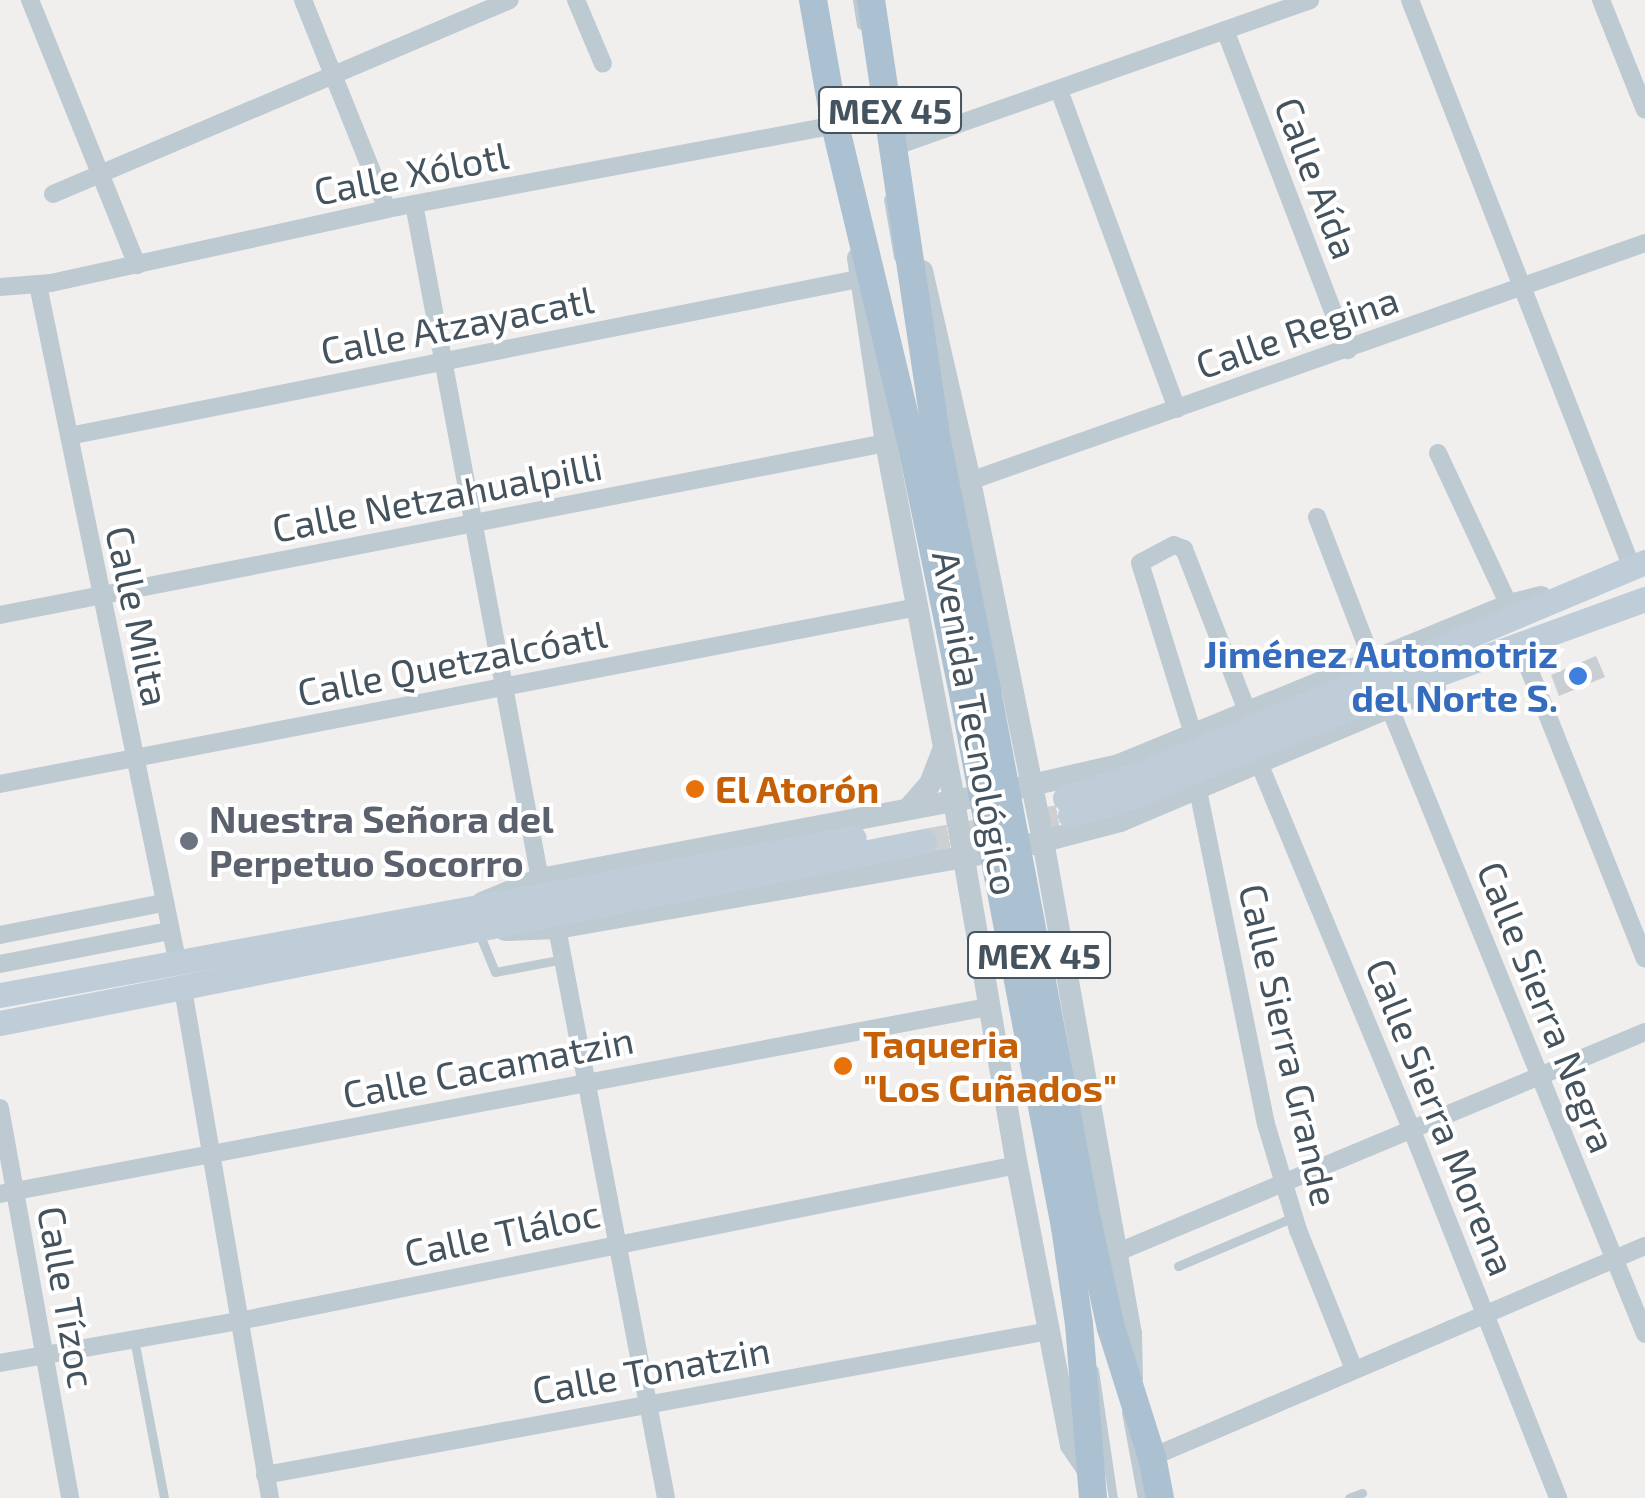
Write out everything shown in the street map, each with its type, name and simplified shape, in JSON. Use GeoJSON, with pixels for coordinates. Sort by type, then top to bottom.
{"type":"FeatureCollection","features":[{"type":"Feature","properties":{"kind":"main road","name":"Avenida Tecnológico"},"geometry":{"type":"LineString","coordinates":[[813,0],[843,131],[865,272],[911,444],[1076,1223],[1132,1386],[1160,1498]]}},
{"type":"Feature","properties":{"kind":"main road","name":"Avenida Tecnológico"},"geometry":{"type":"LineString","coordinates":[[871,0],[896,146],[914,302],[911,444]]}},
{"type":"Feature","properties":{"kind":"main road"},"geometry":{"type":"LineString","coordinates":[[1638,565],[1068,807],[1129,798],[1391,690],[1645,599]]}},
{"type":"Feature","properties":{"kind":"main road"},"geometry":{"type":"LineString","coordinates":[[0,1023],[182,989],[918,825]]}},
{"type":"Feature","properties":{"kind":"main road"},"geometry":{"type":"LineString","coordinates":[[0,995],[176,960],[481,921]]}},
{"type":"Feature","properties":{"kind":"main road","name":"Avenida Tecnológico"},"geometry":{"type":"LineString","coordinates":[[1076,1223],[1079,1324],[1092,1486]]}},
{"type":"Feature","properties":{"kind":"street"},"geometry":{"type":"LineString","coordinates":[[30,0],[138,265]]}},
{"type":"Feature","properties":{"kind":"street"},"geometry":{"type":"LineString","coordinates":[[303,0],[387,209]]}},
{"type":"Feature","properties":{"kind":"street"},"geometry":{"type":"LineString","coordinates":[[53,194],[509,0]]}},
{"type":"Feature","properties":{"kind":"street"},"geometry":{"type":"LineString","coordinates":[[576,0],[603,64]]}},
{"type":"Feature","properties":{"kind":"street"},"geometry":{"type":"LineString","coordinates":[[896,146],[1310,0]]}},
{"type":"Feature","properties":{"kind":"street"},"geometry":{"type":"LineString","coordinates":[[1410,0],[1521,286],[1638,565]]}},
{"type":"Feature","properties":{"kind":"street"},"geometry":{"type":"LineString","coordinates":[[1600,0],[1645,110]]}},
{"type":"Feature","properties":{"kind":"street","name":"Calle Aída"},"geometry":{"type":"LineString","coordinates":[[1225,30],[1348,350]]}},
{"type":"Feature","properties":{"kind":"street"},"geometry":{"type":"LineString","coordinates":[[1058,90],[1177,409]]}},
{"type":"Feature","properties":{"kind":"street","name":"Calle Xólotl"},"geometry":{"type":"LineString","coordinates":[[0,288],[138,265],[387,209],[843,131]]}},
{"type":"Feature","properties":{"kind":"street"},"geometry":{"type":"LineString","coordinates":[[414,204],[540,879]]}},
{"type":"Feature","properties":{"kind":"street","name":"Avenida Tecnológico"},"geometry":{"type":"LineString","coordinates":[[905,221],[931,303],[1043,842],[1062,964],[1132,1334],[1132,1386]]}},
{"type":"Feature","properties":{"kind":"street","name":"Calle Regina"},"geometry":{"type":"LineString","coordinates":[[970,481],[1645,243]]}},
{"type":"Feature","properties":{"kind":"street","name":"Calle Atzayacatl"},"geometry":{"type":"LineString","coordinates":[[69,436],[865,272]]}},
{"type":"Feature","properties":{"kind":"street","name":"Calle Milta"},"geometry":{"type":"LineString","coordinates":[[38,284],[176,960]]}},
{"type":"Feature","properties":{"kind":"street","name":"Avenida Tecnológico"},"geometry":{"type":"LineString","coordinates":[[911,444],[917,607],[1071,1444],[1092,1486]]}},
{"type":"Feature","properties":{"kind":"street","name":"Calle Netzahualpilli"},"geometry":{"type":"LineString","coordinates":[[0,615],[476,522],[911,444]]}},
{"type":"Feature","properties":{"kind":"street"},"geometry":{"type":"LineString","coordinates":[[1438,453],[1509,605]]}},
{"type":"Feature","properties":{"kind":"street"},"geometry":{"type":"LineString","coordinates":[[1317,517],[1372,660]]}},
{"type":"Feature","properties":{"kind":"street"},"geometry":{"type":"LineString","coordinates":[[1193,734],[1142,559],[1182,546],[1247,711]]}},
{"type":"Feature","properties":{"kind":"street"},"geometry":{"type":"LineString","coordinates":[[481,921],[540,879],[918,825],[954,801],[1119,765],[1509,605],[1532,597],[1559,598]]}},
{"type":"Feature","properties":{"kind":"street","name":"Calle Quetzalcóatl"},"geometry":{"type":"LineString","coordinates":[[0,784],[917,607]]}},
{"type":"Feature","properties":{"kind":"street"},"geometry":{"type":"LineString","coordinates":[[481,921],[557,928],[1043,842],[1120,822],[1388,706],[1522,654],[1572,625]]}},
{"type":"Feature","properties":{"kind":"street"},"geometry":{"type":"LineString","coordinates":[[1522,654],[1645,960]]}},
{"type":"Feature","properties":{"kind":"street","name":"Calle Sierra Negra"},"geometry":{"type":"LineString","coordinates":[[1388,706],[1645,1334]]}},
{"type":"Feature","properties":{"kind":"street"},"geometry":{"type":"LineString","coordinates":[[918,825],[944,749]]}},
{"type":"Feature","properties":{"kind":"street","name":"Calle Sierra Morena"},"geometry":{"type":"LineString","coordinates":[[1259,763],[1412,1128],[1558,1498]]}},
{"type":"Feature","properties":{"kind":"street","name":"Calle Sierra Grande"},"geometry":{"type":"LineString","coordinates":[[1198,790],[1262,1106],[1282,1182],[1354,1367]]}},
{"type":"Feature","properties":{"kind":"street"},"geometry":{"type":"LineString","coordinates":[[0,935],[163,903]]}},
{"type":"Feature","properties":{"kind":"street"},"geometry":{"type":"LineString","coordinates":[[557,928],[666,1498]]}},
{"type":"Feature","properties":{"kind":"street"},"geometry":{"type":"LineString","coordinates":[[0,964],[168,931]]}},
{"type":"Feature","properties":{"kind":"street"},"geometry":{"type":"LineString","coordinates":[[182,989],[270,1498]]}},
{"type":"Feature","properties":{"kind":"street","name":"Calle Cacamatzin"},"geometry":{"type":"LineString","coordinates":[[8,1192],[988,1007]]}},
{"type":"Feature","properties":{"kind":"street"},"geometry":{"type":"LineString","coordinates":[[1118,1252],[1645,1032]]}},
{"type":"Feature","properties":{"kind":"street","name":"Calle Tízoc"},"geometry":{"type":"LineString","coordinates":[[0,1108],[8,1192],[70,1498]]}},
{"type":"Feature","properties":{"kind":"street","name":"Calle Tláloc"},"geometry":{"type":"LineString","coordinates":[[0,1363],[239,1320],[1017,1165]]}},
{"type":"Feature","properties":{"kind":"street"},"geometry":{"type":"LineString","coordinates":[[1152,1457],[1354,1367],[1645,1246]]}},
{"type":"Feature","properties":{"kind":"street","name":"Calle Tonatzin"},"geometry":{"type":"LineString","coordinates":[[265,1475],[1049,1331]]}},
{"type":"Feature","properties":{"kind":"lane"},"geometry":{"type":"LineString","coordinates":[[825,0],[842,88]]}},
{"type":"Feature","properties":{"kind":"lane"},"geometry":{"type":"LineString","coordinates":[[856,0],[883,146],[891,239],[914,302]]}},
{"type":"Feature","properties":{"kind":"lane"},"geometry":{"type":"LineString","coordinates":[[843,131],[872,228],[865,272]]}},
{"type":"Feature","properties":{"kind":"lane"},"geometry":{"type":"LineString","coordinates":[[481,921],[493,971],[563,959]]}},
{"type":"Feature","properties":{"kind":"lane"},"geometry":{"type":"LineString","coordinates":[[1178,1266],[1294,1216]]}},
{"type":"Feature","properties":{"kind":"lane"},"geometry":{"type":"LineString","coordinates":[[1079,1324],[1100,1388],[1113,1498]]}},
{"type":"Feature","properties":{"kind":"lane"},"geometry":{"type":"LineString","coordinates":[[134,1339],[164,1498]]}},
{"type":"Feature","properties":{"kind":"lane"},"geometry":{"type":"LineString","coordinates":[[1132,1386],[1126,1416],[1142,1498]]}},
{"type":"Feature","properties":{"kind":"lane"},"geometry":{"type":"LineString","coordinates":[[1350,1498],[1362,1493]]}},
{"type":"Feature","properties":{"kind":"building","name":"Jiménez Automotriz del Norte S."},"geometry":{"type":"Polygon","coordinates":[[[1596,656],[1605,677],[1559,696],[1551,675],[1596,656]]]}},
{"type":"Feature","properties":{"kind":"tunnel"},"geometry":{"type":"LineString","coordinates":[[924,841],[1070,815]]}},
{"type":"Feature","properties":{"kind":"place","name":"Jiménez Automotriz del Norte S."},"geometry":{"type":"Point","coordinates":[1578,676]}},
{"type":"Feature","properties":{"kind":"place","name":"El Atorón"},"geometry":{"type":"Point","coordinates":[695,789]}},
{"type":"Feature","properties":{"kind":"place","name":"Nuestra Señora del Perpetuo Socorro"},"geometry":{"type":"Point","coordinates":[189,841]}},
{"type":"Feature","properties":{"kind":"place","name":"Taqueria \"Los Cuñados\""},"geometry":{"type":"Point","coordinates":[843,1066]}}]}
